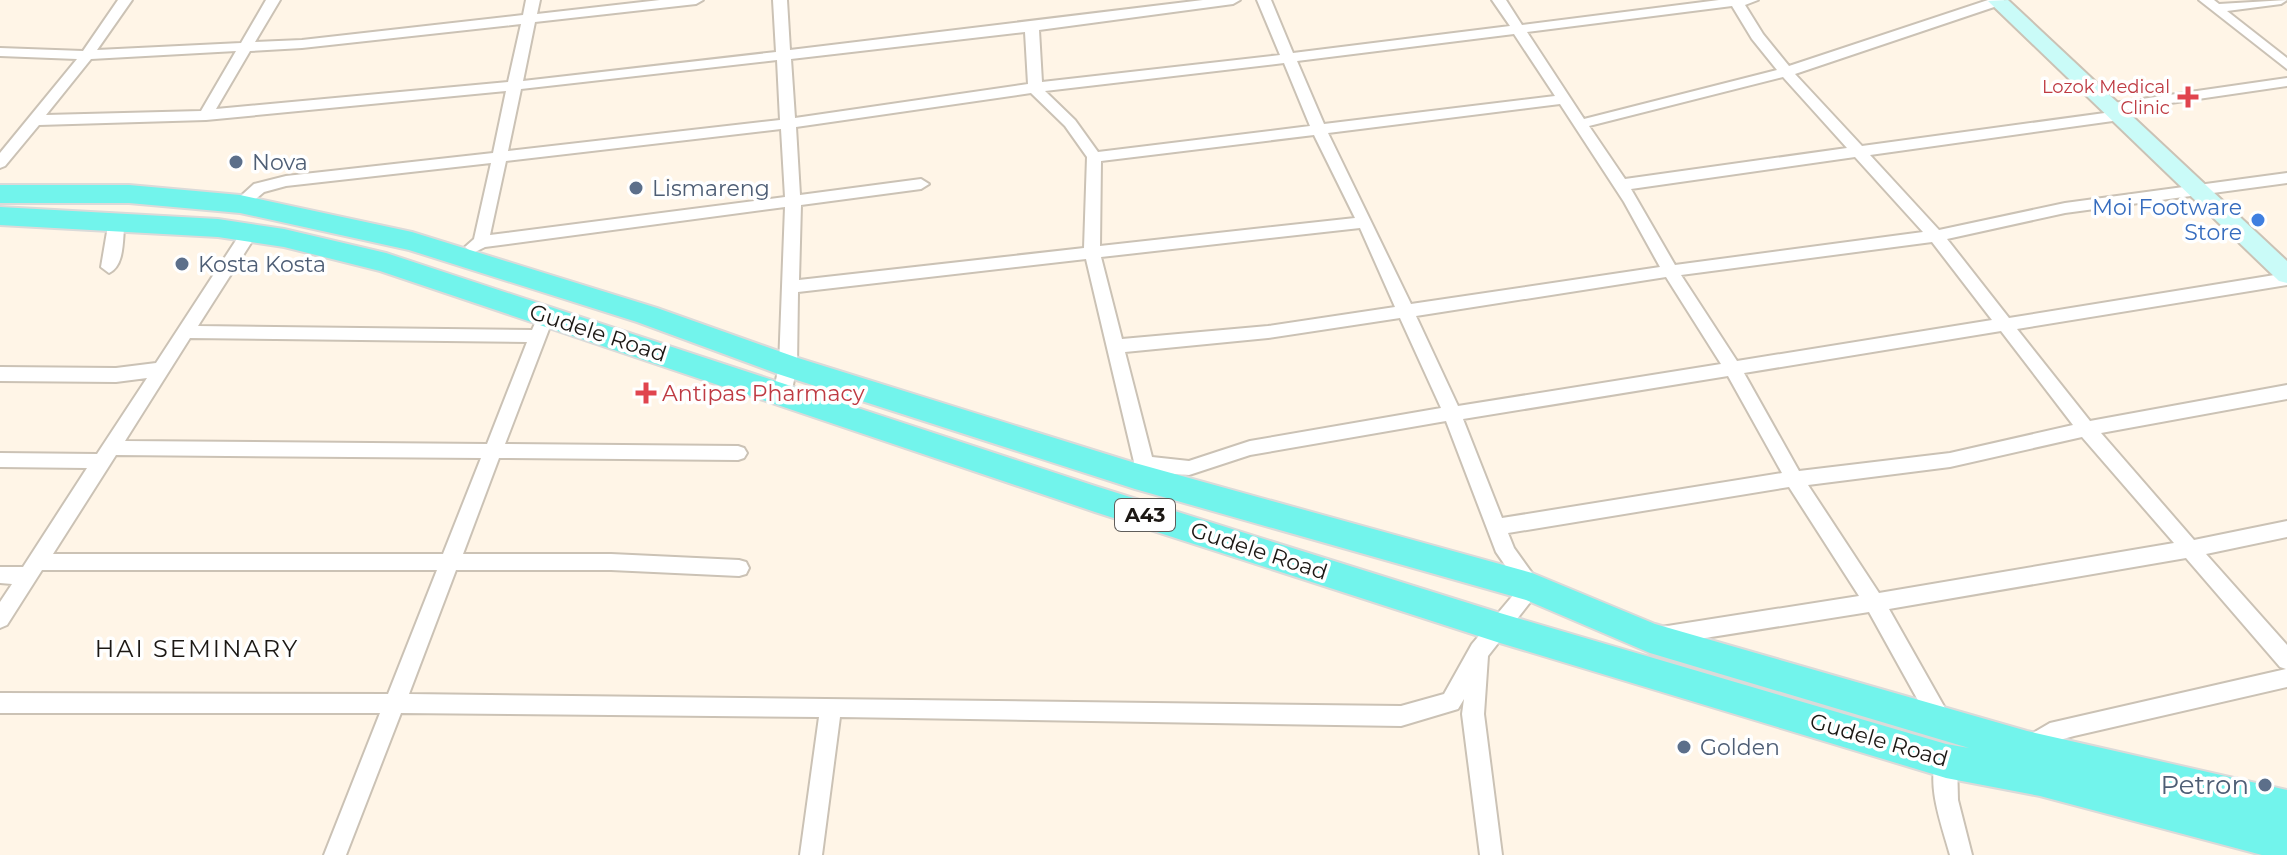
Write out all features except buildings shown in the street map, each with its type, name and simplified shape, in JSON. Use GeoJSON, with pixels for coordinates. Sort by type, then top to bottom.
{"type":"FeatureCollection","features":[{"type":"Feature","properties":{"kind":"highway","name":"Gudele Road"},"geometry":{"type":"LineString","coordinates":[[3,202],[129,194],[245,218],[321,246],[386,263],[543,326],[785,380],[1139,470],[1532,587],[1650,638],[1945,726],[2287,808]]}},
{"type":"Feature","properties":{"kind":"highway","name":"Gudele Road"},"geometry":{"type":"LineString","coordinates":[[3,202],[117,220],[245,218],[353,226],[471,249],[647,315],[785,380],[1490,640],[1946,761],[2040,778],[2287,843]]}},
{"type":"Feature","properties":{"kind":"main road"},"geometry":{"type":"LineString","coordinates":[[2000,1],[2287,277]]}},
{"type":"Feature","properties":{"kind":"street"},"geometry":{"type":"LineString","coordinates":[[0,163],[87,55],[125,0]]}},
{"type":"Feature","properties":{"kind":"street"},"geometry":{"type":"LineString","coordinates":[[206,115],[273,0]]}},
{"type":"Feature","properties":{"kind":"street"},"geometry":{"type":"LineString","coordinates":[[533,0],[501,156],[471,249],[921,184]]}},
{"type":"Feature","properties":{"kind":"street"},"geometry":{"type":"LineString","coordinates":[[0,52],[87,55],[245,47],[528,20],[696,0]]}},
{"type":"Feature","properties":{"kind":"street"},"geometry":{"type":"LineString","coordinates":[[780,0],[781,57],[793,202],[785,380]]}},
{"type":"Feature","properties":{"kind":"street"},"geometry":{"type":"LineString","coordinates":[[36,120],[206,115],[513,86],[781,57],[1233,0]]}},
{"type":"Feature","properties":{"kind":"street"},"geometry":{"type":"LineString","coordinates":[[0,703],[831,707],[1401,716],[1451,702],[1490,640],[1532,587],[1512,564],[1452,413],[1365,222],[1319,130],[1264,0]]}},
{"type":"Feature","properties":{"kind":"street"},"geometry":{"type":"LineString","coordinates":[[1499,0],[1620,185],[1670,271],[1734,370],[1794,479],[1875,604],[1945,726]]}},
{"type":"Feature","properties":{"kind":"street"},"geometry":{"type":"LineString","coordinates":[[2211,4],[2281,0]]}},
{"type":"Feature","properties":{"kind":"street"},"geometry":{"type":"LineString","coordinates":[[0,619],[185,332],[259,188],[273,183],[787,124],[1140,73],[1290,58],[1741,1],[1757,36],[1786,72],[1936,236],[2086,429],[2287,660]]}},
{"type":"Feature","properties":{"kind":"street"},"geometry":{"type":"LineString","coordinates":[[1581,124],[1786,72],[2000,1]]}},
{"type":"Feature","properties":{"kind":"street"},"geometry":{"type":"LineString","coordinates":[[2211,4],[2287,65]]}},
{"type":"Feature","properties":{"kind":"street"},"geometry":{"type":"LineString","coordinates":[[1032,27],[1035,89],[1070,123],[1094,157],[1092,253],[1117,346],[1139,470],[1189,468],[1250,448],[2287,277]]}},
{"type":"Feature","properties":{"kind":"street"},"geometry":{"type":"LineString","coordinates":[[1620,185],[2116,111],[2287,82]]}},
{"type":"Feature","properties":{"kind":"street"},"geometry":{"type":"LineString","coordinates":[[1094,157],[1564,99]]}},
{"type":"Feature","properties":{"kind":"street"},"geometry":{"type":"LineString","coordinates":[[1117,346],[1268,332],[1670,271],[1936,236],[2065,208],[2287,178]]}},
{"type":"Feature","properties":{"kind":"street"},"geometry":{"type":"LineString","coordinates":[[109,267],[114,256],[111,243],[117,220]]}},
{"type":"Feature","properties":{"kind":"street"},"geometry":{"type":"LineString","coordinates":[[790,287],[1365,222]]}},
{"type":"Feature","properties":{"kind":"street"},"geometry":{"type":"LineString","coordinates":[[185,332],[543,326],[335,855]]}},
{"type":"Feature","properties":{"kind":"street"},"geometry":{"type":"LineString","coordinates":[[0,374],[116,375],[161,369]]}},
{"type":"Feature","properties":{"kind":"street"},"geometry":{"type":"LineString","coordinates":[[1496,527],[1794,479],[1950,460],[2086,429],[2287,392]]}},
{"type":"Feature","properties":{"kind":"street"},"geometry":{"type":"LineString","coordinates":[[0,460],[106,454],[738,453]]}},
{"type":"Feature","properties":{"kind":"street"},"geometry":{"type":"LineString","coordinates":[[1650,638],[1875,604],[2192,549],[2287,529]]}},
{"type":"Feature","properties":{"kind":"street"},"geometry":{"type":"LineString","coordinates":[[0,575],[33,569],[450,561],[611,562],[739,568]]}},
{"type":"Feature","properties":{"kind":"street"},"geometry":{"type":"LineString","coordinates":[[1490,640],[1473,714],[1491,855]]}},
{"type":"Feature","properties":{"kind":"street"},"geometry":{"type":"LineString","coordinates":[[2027,748],[2050,733],[2074,726],[2287,678]]}},
{"type":"Feature","properties":{"kind":"street"},"geometry":{"type":"LineString","coordinates":[[811,855],[831,707]]}},
{"type":"Feature","properties":{"kind":"street"},"geometry":{"type":"LineString","coordinates":[[1946,761],[1947,800],[1961,855]]}},
{"type":"Feature","properties":{"kind":"place","name":"Lozok Medical Clinic"},"geometry":{"type":"Point","coordinates":[2188,97]}},
{"type":"Feature","properties":{"kind":"place","name":"Nova"},"geometry":{"type":"Point","coordinates":[236,162]}},
{"type":"Feature","properties":{"kind":"place","name":"Lismareng"},"geometry":{"type":"Point","coordinates":[636,188]}},
{"type":"Feature","properties":{"kind":"place","name":"Moi Footware Store"},"geometry":{"type":"Point","coordinates":[2258,220]}},
{"type":"Feature","properties":{"kind":"place","name":"Kosta Kosta"},"geometry":{"type":"Point","coordinates":[182,264]}},
{"type":"Feature","properties":{"kind":"place","name":"Antipas Pharmacy"},"geometry":{"type":"Point","coordinates":[646,393]}},
{"type":"Feature","properties":{"kind":"place","name":"Golden"},"geometry":{"type":"Point","coordinates":[1684,747]}},
{"type":"Feature","properties":{"kind":"place","name":"Petron"},"geometry":{"type":"Point","coordinates":[2265,785]}},
{"type":"Feature","properties":{"kind":"district","name":"HAI SEMINARY"},"geometry":{"type":"Point","coordinates":[197,648]}}]}
